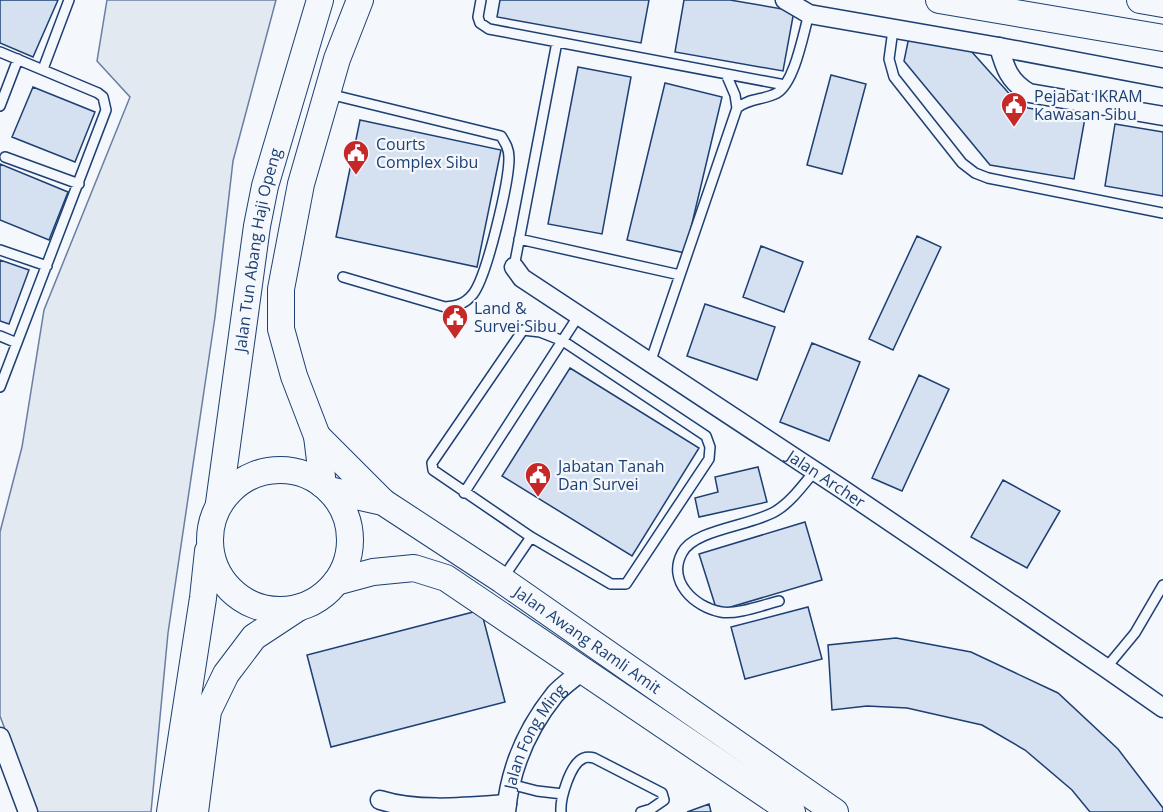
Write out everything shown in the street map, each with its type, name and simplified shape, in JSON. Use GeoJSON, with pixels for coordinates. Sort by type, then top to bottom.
{"type":"FeatureCollection","features":[{"type":"Feature","properties":{"kind":"main road"},"geometry":{"type":"LineString","coordinates":[[286,113],[311,0]]}},
{"type":"Feature","properties":{"kind":"main road","name":"Jalan Tun Abang Haji Openg"},"geometry":{"type":"LineString","coordinates":[[219,503],[257,226],[265,186],[320,0]]}},
{"type":"Feature","properties":{"kind":"main road","name":"Jalan Tun Abang Haji Openg"},"geometry":{"type":"LineString","coordinates":[[326,487],[317,436],[294,376],[280,329],[281,289],[301,184],[337,59],[360,0]]}},
{"type":"Feature","properties":{"kind":"main road"},"geometry":{"type":"LineString","coordinates":[[337,59],[370,0]]}},
{"type":"Feature","properties":{"kind":"main road"},"geometry":{"type":"LineString","coordinates":[[939,0],[1163,39]]}},
{"type":"Feature","properties":{"kind":"main road"},"geometry":{"type":"LineString","coordinates":[[1140,0],[1163,4]]}},
{"type":"Feature","properties":{"kind":"main road"},"geometry":{"type":"LineString","coordinates":[[317,436],[383,502]]}},
{"type":"Feature","properties":{"kind":"main road"},"geometry":{"type":"LineString","coordinates":[[170,812],[203,598],[210,529],[219,503],[232,488],[248,477],[267,471],[287,470],[306,475],[326,487],[342,506],[349,525],[350,545],[346,565],[336,582],[319,599],[298,608],[254,637],[226,674],[208,711],[195,812]]}},
{"type":"Feature","properties":{"kind":"main road","name":"Jalan Awang Ramli Amit"},"geometry":{"type":"LineString","coordinates":[[326,487],[383,502],[502,580],[835,812]]}},
{"type":"Feature","properties":{"kind":"main road"},"geometry":{"type":"LineString","coordinates":[[210,529],[210,553],[218,574],[232,592],[252,605],[275,610],[298,608]]}},
{"type":"Feature","properties":{"kind":"main road","name":"Jalan Awang Ramli Amit"},"geometry":{"type":"LineString","coordinates":[[336,582],[373,572],[414,568],[446,578],[792,812]]}},
{"type":"Feature","properties":{"kind":"street"},"geometry":{"type":"LineString","coordinates":[[785,0],[893,30],[999,47],[1163,78]]}},
{"type":"Feature","properties":{"kind":"street"},"geometry":{"type":"LineString","coordinates":[[999,47],[1010,78],[1017,86],[1029,93],[1163,116]]}},
{"type":"Feature","properties":{"kind":"street","name":"Jalan Archer"},"geometry":{"type":"LineString","coordinates":[[514,267],[522,278],[1163,708]]}},
{"type":"Feature","properties":{"kind":"street","name":"Jalan Fong Ming"},"geometry":{"type":"LineString","coordinates":[[507,808],[510,784],[519,752],[531,729],[556,693],[583,670]]}},
{"type":"Feature","properties":{"kind":"street"},"geometry":{"type":"LineString","coordinates":[[0,737],[28,812]]}},
{"type":"Feature","properties":{"kind":"street"},"geometry":{"type":"LineString","coordinates":[[380,800],[395,807],[411,810],[507,808]]}},
{"type":"Feature","properties":{"kind":"lane"},"geometry":{"type":"LineString","coordinates":[[42,69],[69,0]]}},
{"type":"Feature","properties":{"kind":"lane"},"geometry":{"type":"LineString","coordinates":[[481,0],[478,17],[480,23],[485,27],[785,86]]}},
{"type":"Feature","properties":{"kind":"lane"},"geometry":{"type":"LineString","coordinates":[[737,108],[744,102],[777,93],[785,86],[812,7]]}},
{"type":"Feature","properties":{"kind":"lane"},"geometry":{"type":"LineString","coordinates":[[893,30],[888,59],[894,77],[962,163],[975,173],[988,178],[1163,213]]}},
{"type":"Feature","properties":{"kind":"lane","name":"Jalan Archer"},"geometry":{"type":"LineString","coordinates":[[514,267],[557,42]]}},
{"type":"Feature","properties":{"kind":"lane"},"geometry":{"type":"LineString","coordinates":[[0,52],[98,93],[105,102],[106,110],[104,121],[0,387]]}},
{"type":"Feature","properties":{"kind":"lane"},"geometry":{"type":"LineString","coordinates":[[0,106],[18,59]]}},
{"type":"Feature","properties":{"kind":"lane"},"geometry":{"type":"LineString","coordinates":[[650,363],[737,108],[735,95],[726,74]]}},
{"type":"Feature","properties":{"kind":"lane"},"geometry":{"type":"LineString","coordinates":[[327,93],[501,136],[508,147],[509,156],[497,225],[484,273],[473,294],[459,306],[445,307],[343,277]]}},
{"type":"Feature","properties":{"kind":"lane"},"geometry":{"type":"LineString","coordinates":[[5,157],[79,184]]}},
{"type":"Feature","properties":{"kind":"lane"},"geometry":{"type":"LineString","coordinates":[[519,239],[680,275]]}},
{"type":"Feature","properties":{"kind":"lane"},"geometry":{"type":"LineString","coordinates":[[0,250],[47,266]]}},
{"type":"Feature","properties":{"kind":"lane"},"geometry":{"type":"LineString","coordinates":[[464,493],[579,315]]}},
{"type":"Feature","properties":{"kind":"lane"},"geometry":{"type":"LineString","coordinates":[[524,330],[531,330],[563,341],[706,436],[710,447],[709,459],[626,584],[611,584],[531,537],[433,470],[432,463],[520,333],[524,330]]}},
{"type":"Feature","properties":{"kind":"lane"},"geometry":{"type":"LineString","coordinates":[[0,336],[17,343]]}},
{"type":"Feature","properties":{"kind":"lane"},"geometry":{"type":"LineString","coordinates":[[779,601],[728,612],[708,608],[695,601],[683,588],[678,576],[681,553],[700,536],[757,520],[777,511],[814,472]]}},
{"type":"Feature","properties":{"kind":"lane"},"geometry":{"type":"LineString","coordinates":[[502,580],[531,537]]}},
{"type":"Feature","properties":{"kind":"lane"},"geometry":{"type":"LineString","coordinates":[[1106,668],[1135,633],[1163,585]]}},
{"type":"Feature","properties":{"kind":"lane"},"geometry":{"type":"LineString","coordinates":[[561,812],[564,787],[577,762],[585,757],[594,758],[662,794],[664,800],[661,803],[641,812]]}},
{"type":"Feature","properties":{"kind":"lane"},"geometry":{"type":"LineString","coordinates":[[510,784],[537,791],[563,794]]}},
{"type":"Feature","properties":{"kind":"shaded area"},"geometry":{"type":"Polygon","coordinates":[[[107,0],[276,0],[233,161],[215,317],[168,633],[151,812],[36,812],[0,716],[0,532],[22,447],[44,310],[130,97],[97,61],[107,0]]]}},
{"type":"Feature","properties":{"kind":"building"},"geometry":{"type":"Polygon","coordinates":[[[0,0],[58,0],[33,57],[0,43],[0,0]]]}},
{"type":"Feature","properties":{"kind":"building"},"geometry":{"type":"Polygon","coordinates":[[[500,0],[649,0],[641,43],[497,17],[500,0]]]}},
{"type":"Feature","properties":{"kind":"building"},"geometry":{"type":"Polygon","coordinates":[[[684,0],[730,0],[794,11],[783,71],[675,52],[684,0]]]}},
{"type":"Feature","properties":{"kind":"building"},"geometry":{"type":"Polygon","coordinates":[[[909,37],[971,51],[1014,99],[1028,108],[1085,118],[1074,179],[990,165],[904,61],[909,37]]]}},
{"type":"Feature","properties":{"kind":"building"},"geometry":{"type":"Polygon","coordinates":[[[578,67],[631,77],[602,234],[548,224],[578,67]]]}},
{"type":"Feature","properties":{"kind":"building"},"geometry":{"type":"Polygon","coordinates":[[[831,75],[866,84],[842,174],[807,165],[831,75]]]}},
{"type":"Feature","properties":{"kind":"building"},"geometry":{"type":"Polygon","coordinates":[[[665,83],[722,97],[685,253],[627,240],[665,83]]]}},
{"type":"Feature","properties":{"kind":"building"},"geometry":{"type":"Polygon","coordinates":[[[33,87],[95,112],[75,162],[12,137],[33,87]]]}},
{"type":"Feature","properties":{"kind":"building"},"geometry":{"type":"Polygon","coordinates":[[[360,120],[501,150],[477,267],[336,237],[360,120]]]}},
{"type":"Feature","properties":{"kind":"building"},"geometry":{"type":"Polygon","coordinates":[[[1115,124],[1163,132],[1163,196],[1105,186],[1115,124]]]}},
{"type":"Feature","properties":{"kind":"building"},"geometry":{"type":"Polygon","coordinates":[[[0,164],[68,192],[49,240],[0,220],[0,164]]]}},
{"type":"Feature","properties":{"kind":"building"},"geometry":{"type":"Polygon","coordinates":[[[917,236],[941,247],[893,350],[869,339],[917,236]]]}},
{"type":"Feature","properties":{"kind":"building"},"geometry":{"type":"Polygon","coordinates":[[[761,246],[803,262],[784,312],[743,297],[761,246]]]}},
{"type":"Feature","properties":{"kind":"building"},"geometry":{"type":"Polygon","coordinates":[[[0,260],[29,270],[9,324],[0,321],[0,260]]]}},
{"type":"Feature","properties":{"kind":"building"},"geometry":{"type":"Polygon","coordinates":[[[705,304],[775,327],[757,380],[687,356],[705,304]]]}},
{"type":"Feature","properties":{"kind":"building"},"geometry":{"type":"Polygon","coordinates":[[[812,343],[860,362],[829,441],[780,422],[812,343]]]}},
{"type":"Feature","properties":{"kind":"building"},"geometry":{"type":"Polygon","coordinates":[[[570,368],[699,448],[632,556],[502,476],[570,368]]]}},
{"type":"Feature","properties":{"kind":"building"},"geometry":{"type":"Polygon","coordinates":[[[919,375],[949,389],[902,491],[872,478],[919,375]]]}},
{"type":"Feature","properties":{"kind":"building"},"geometry":{"type":"Polygon","coordinates":[[[758,467],[767,502],[699,517],[695,498],[718,492],[715,477],[758,467]]]}},
{"type":"Feature","properties":{"kind":"building"},"geometry":{"type":"Polygon","coordinates":[[[1003,480],[1060,511],[1027,568],[971,537],[1003,480]]]}},
{"type":"Feature","properties":{"kind":"building"},"geometry":{"type":"Polygon","coordinates":[[[805,522],[822,580],[717,611],[699,554],[805,522]]]}},
{"type":"Feature","properties":{"kind":"building"},"geometry":{"type":"Polygon","coordinates":[[[808,607],[822,659],[745,679],[731,627],[808,607]]]}},
{"type":"Feature","properties":{"kind":"building"},"geometry":{"type":"Polygon","coordinates":[[[481,610],[505,702],[331,747],[307,655],[481,610]]]}},
{"type":"Feature","properties":{"kind":"building"},"geometry":{"type":"Polygon","coordinates":[[[896,638],[971,652],[1058,693],[1118,749],[1163,808],[1163,812],[1090,812],[1072,790],[1025,750],[982,725],[907,708],[867,706],[832,710],[828,645],[896,638]]]}},
{"type":"Feature","properties":{"kind":"building"},"geometry":{"type":"Polygon","coordinates":[[[709,804],[711,812],[687,812],[709,804]]]}},
{"type":"Feature","properties":{"kind":"place","name":"Pejabat IKRAM Kawasan Sibu"},"geometry":{"type":"Point","coordinates":[1014,128]}},
{"type":"Feature","properties":{"kind":"place","name":"Courts Complex Sibu"},"geometry":{"type":"Point","coordinates":[356,176]}},
{"type":"Feature","properties":{"kind":"place","name":"Land & Survei Sibu"},"geometry":{"type":"Point","coordinates":[455,340]}},
{"type":"Feature","properties":{"kind":"place","name":"Jabatan Tanah Dan Survei"},"geometry":{"type":"Point","coordinates":[538,498]}}]}
